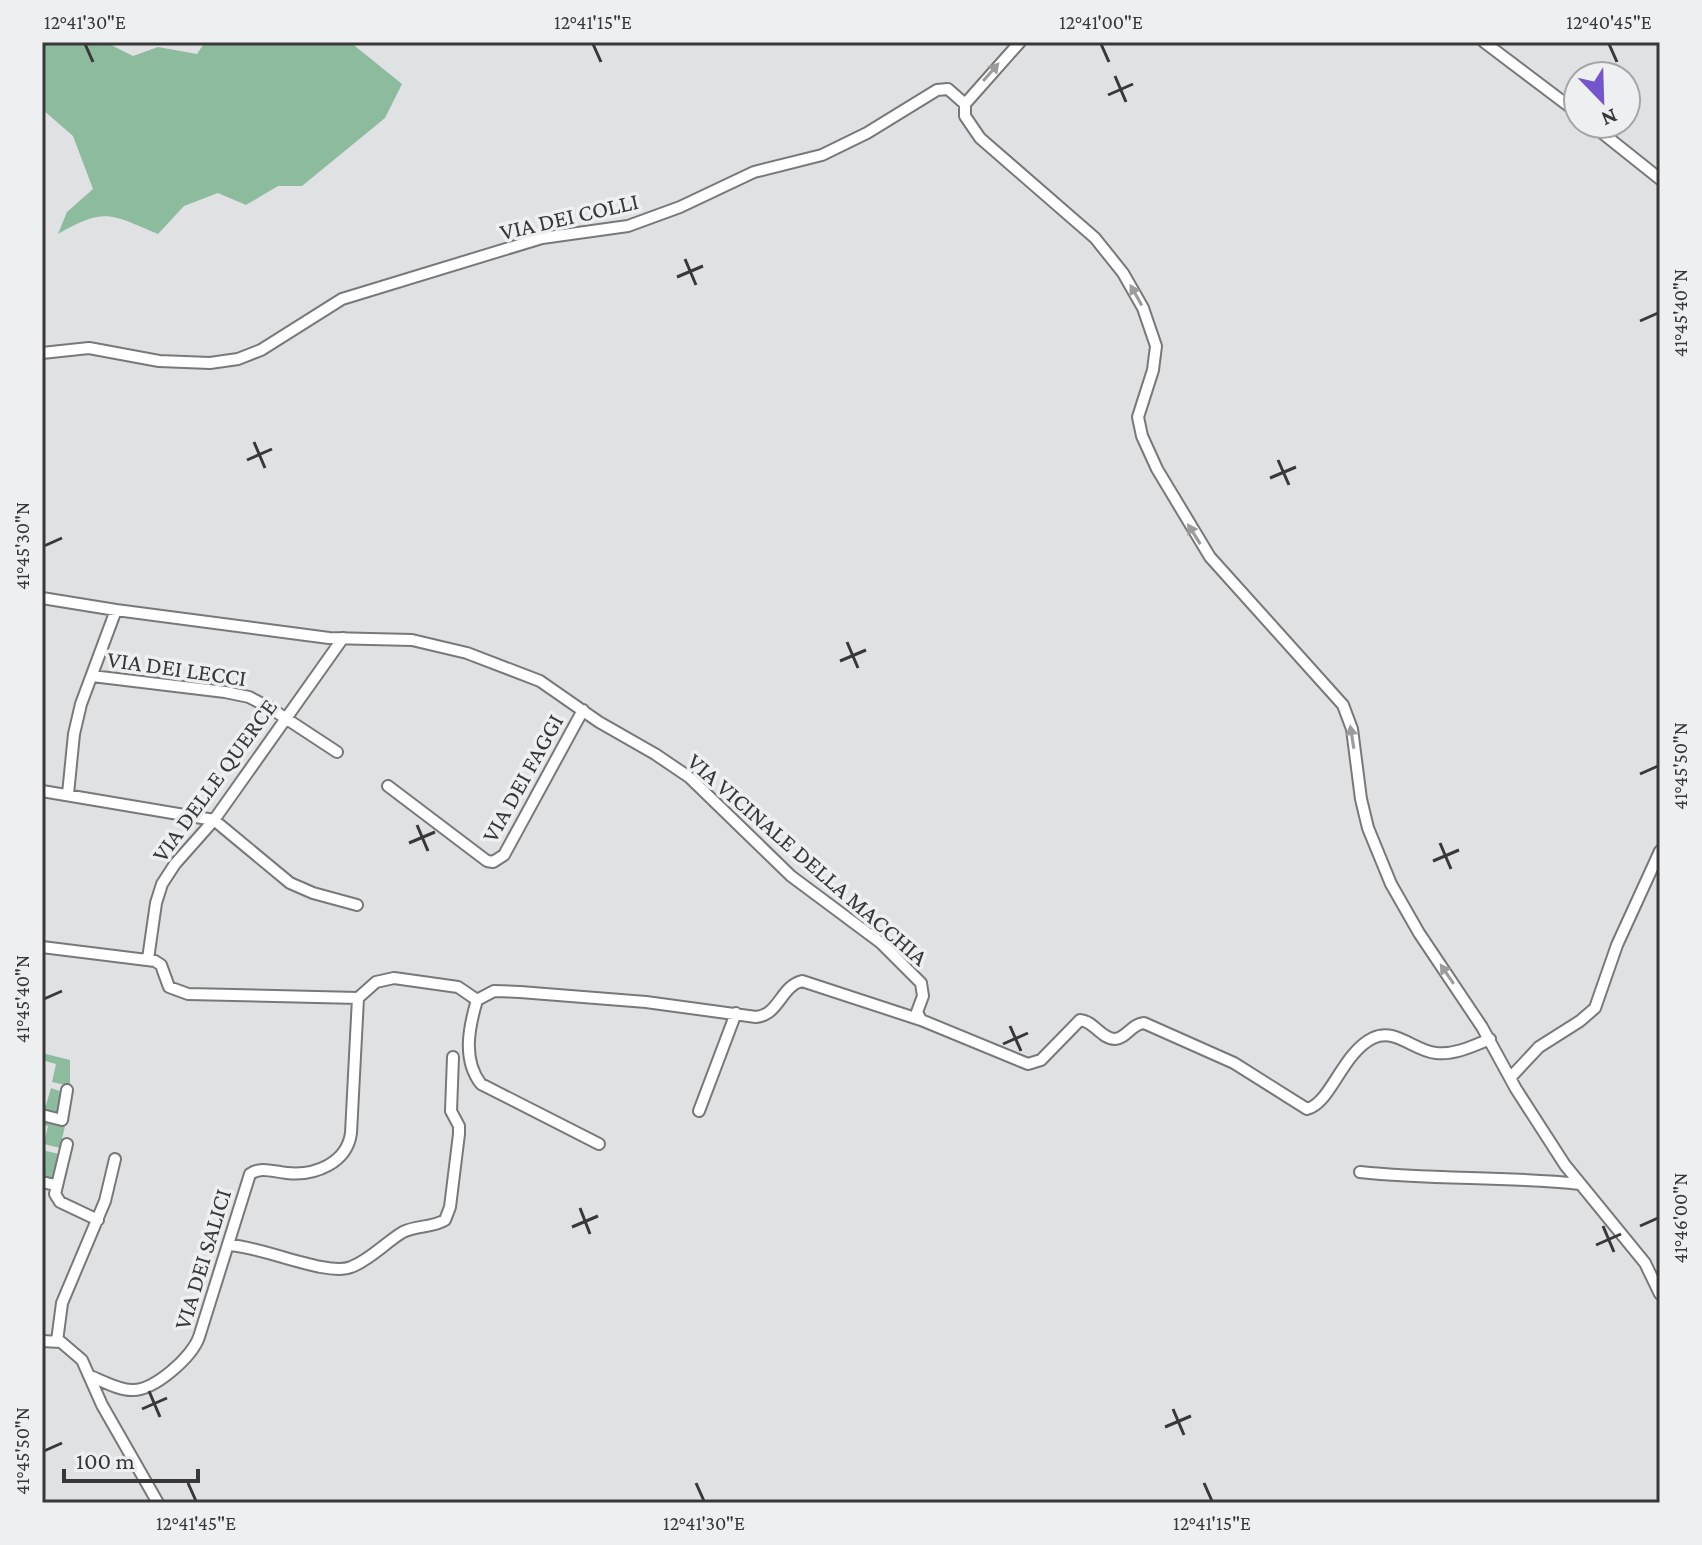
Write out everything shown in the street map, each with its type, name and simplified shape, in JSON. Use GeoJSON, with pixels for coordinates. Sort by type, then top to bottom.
{"type":"FeatureCollection","features":[{"type":"Feature","properties":{"kind":"street"},"geometry":{"type":"LineString","coordinates":[[1020,42],[965,104],[965,116],[977,134],[1095,238],[1117,263],[1137,295],[1156,346],[1153,370],[1138,421],[1157,469],[1210,557],[1343,705],[1353,735],[1361,799],[1378,856],[1406,911],[1580,1184],[1645,1263],[1660,1294]]}},
{"type":"Feature","properties":{"kind":"street"},"geometry":{"type":"LineString","coordinates":[[1484,42],[1562,101]]}},
{"type":"Feature","properties":{"kind":"street","name":"VIA DEI COLLI"},"geometry":{"type":"LineString","coordinates":[[42,353],[89,348],[159,361],[233,361],[261,350],[342,299],[547,237],[628,226],[673,210],[754,172],[822,155],[867,133],[937,90],[948,89],[965,104]]}},
{"type":"Feature","properties":{"kind":"street"},"geometry":{"type":"LineString","coordinates":[[1611,140],[1660,179]]}},
{"type":"Feature","properties":{"kind":"street","name":"VIA VICINALE DELLA MACCHIA"},"geometry":{"type":"LineString","coordinates":[[42,598],[343,638],[412,640],[467,653],[540,681],[689,777],[791,876],[881,943],[921,983],[923,996],[917,1012],[921,1020]]}},
{"type":"Feature","properties":{"kind":"street"},"geometry":{"type":"LineString","coordinates":[[68,794],[74,734],[116,610]]}},
{"type":"Feature","properties":{"kind":"street","name":"VIA DELLE QUERCE"},"geometry":{"type":"LineString","coordinates":[[148,959],[156,903],[162,884],[175,864],[214,820],[343,638]]}},
{"type":"Feature","properties":{"kind":"street","name":"VIA DEI LECCI"},"geometry":{"type":"LineString","coordinates":[[92,676],[239,694],[261,702],[337,752]]}},
{"type":"Feature","properties":{"kind":"street","name":"VIA DEI FAGGI"},"geometry":{"type":"LineString","coordinates":[[388,786],[487,861],[493,862],[504,855],[583,710]]}},
{"type":"Feature","properties":{"kind":"street"},"geometry":{"type":"LineString","coordinates":[[42,791],[214,820],[290,883],[306,891],[357,905]]}},
{"type":"Feature","properties":{"kind":"street"},"geometry":{"type":"LineString","coordinates":[[1510,1078],[1539,1047],[1595,1008],[1617,945],[1660,851]]}},
{"type":"Feature","properties":{"kind":"street"},"geometry":{"type":"LineString","coordinates":[[42,947],[148,959],[161,965],[169,987],[185,994],[358,998],[376,982],[394,978],[458,987],[477,1000]]}},
{"type":"Feature","properties":{"kind":"street"},"geometry":{"type":"LineString","coordinates":[[599,1144],[491,1092],[478,1082],[472,1068],[468,1037],[477,1000],[487,994],[504,991],[646,1002],[753,1017],[766,1015],[793,984],[802,981],[921,1020],[1030,1064],[1041,1060],[1075,1023],[1082,1020],[1090,1022],[1109,1038],[1116,1039],[1134,1025],[1147,1024],[1234,1063],[1307,1109],[1320,1103],[1350,1056],[1376,1037],[1390,1035],[1438,1053],[1456,1051],[1490,1039]]}},
{"type":"Feature","properties":{"kind":"street","name":"VIA DEI SALICI"},"geometry":{"type":"LineString","coordinates":[[90,1376],[118,1388],[137,1390],[155,1382],[187,1357],[198,1341],[252,1172],[261,1169],[305,1172],[333,1162],[347,1150],[351,1133],[358,998]]}},
{"type":"Feature","properties":{"kind":"street"},"geometry":{"type":"LineString","coordinates":[[699,1111],[736,1013]]}},
{"type":"Feature","properties":{"kind":"street"},"geometry":{"type":"LineString","coordinates":[[229,1245],[342,1270],[358,1264],[407,1230],[445,1220],[450,1207],[459,1130],[451,1111],[453,1057]]}},
{"type":"Feature","properties":{"kind":"street"},"geometry":{"type":"LineString","coordinates":[[42,1115],[62,1120],[67,1090]]}},
{"type":"Feature","properties":{"kind":"street"},"geometry":{"type":"LineString","coordinates":[[67,1144],[55,1194],[60,1202],[98,1220]]}},
{"type":"Feature","properties":{"kind":"street"},"geometry":{"type":"LineString","coordinates":[[57,1341],[66,1294],[98,1220],[115,1159]]}},
{"type":"Feature","properties":{"kind":"street"},"geometry":{"type":"LineString","coordinates":[[1360,1172],[1413,1177],[1519,1178],[1580,1184]]}},
{"type":"Feature","properties":{"kind":"street"},"geometry":{"type":"LineString","coordinates":[[42,1182],[55,1185]]}},
{"type":"Feature","properties":{"kind":"street"},"geometry":{"type":"LineString","coordinates":[[42,1341],[57,1341],[79,1355],[102,1405],[158,1503]]}},
{"type":"Feature","properties":{"kind":"green space"},"geometry":{"type":"Polygon","coordinates":[[[42,42],[105,42],[133,56],[158,47],[197,54],[205,42],[350,42],[402,84],[385,118],[302,186],[278,186],[246,205],[218,193],[184,206],[158,234],[108,216],[87,220],[58,234],[67,212],[93,189],[73,136],[42,109],[42,42]]]}},
{"type":"Feature","properties":{"kind":"green space"},"geometry":{"type":"Polygon","coordinates":[[[42,1053],[70,1060],[70,1086],[52,1082],[56,1064],[42,1060],[42,1053]]]}},
{"type":"Feature","properties":{"kind":"green space"},"geometry":{"type":"Polygon","coordinates":[[[51,1088],[62,1092],[60,1114],[42,1112],[42,1104],[46,1105],[51,1088]]]}},
{"type":"Feature","properties":{"kind":"green space"},"geometry":{"type":"Polygon","coordinates":[[[42,1120],[65,1126],[60,1148],[44,1144],[48,1126],[42,1125],[42,1120]]]}},
{"type":"Feature","properties":{"kind":"green space"},"geometry":{"type":"Polygon","coordinates":[[[42,1150],[59,1154],[52,1181],[42,1178],[42,1150]]]}}]}
